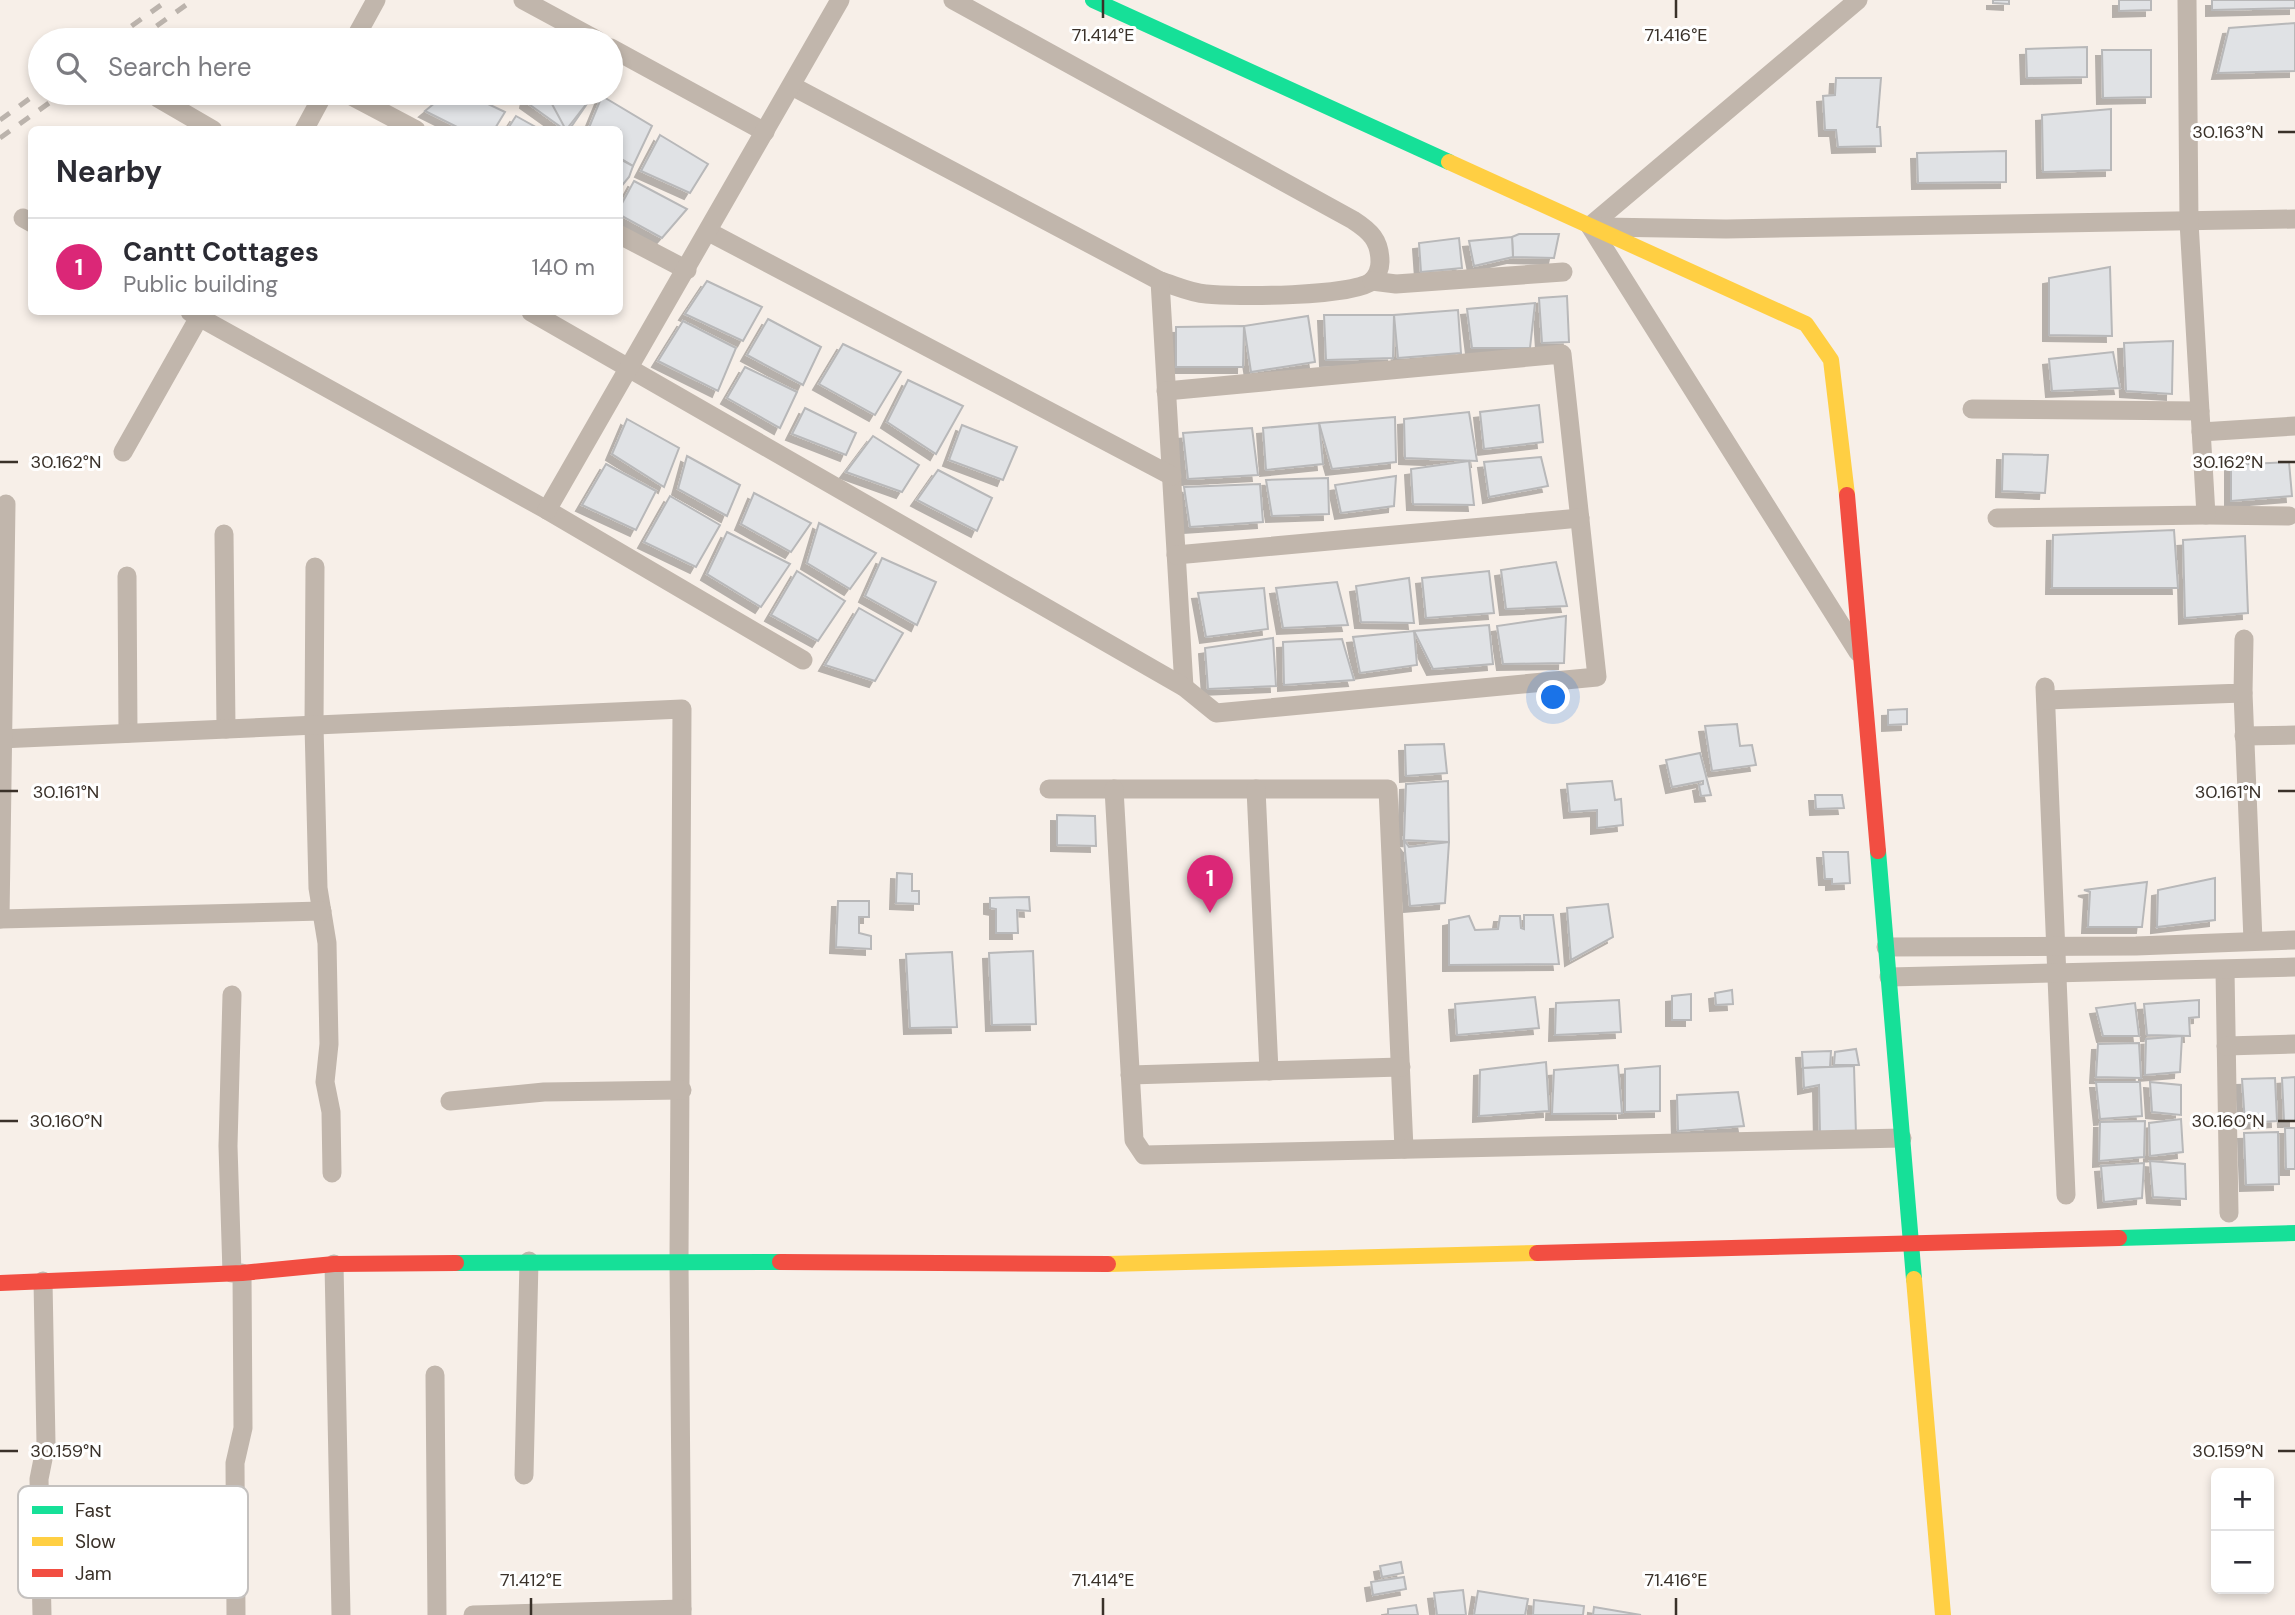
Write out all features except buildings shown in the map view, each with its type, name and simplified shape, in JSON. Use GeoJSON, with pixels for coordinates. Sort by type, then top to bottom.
{"type":"FeatureCollection","features":[{"type":"Feature","properties":{"kind":"street"},"geometry":{"type":"LineString","coordinates":[[361,28],[376,0]]}},
{"type":"Feature","properties":{"kind":"street"},"geometry":{"type":"LineString","coordinates":[[523,0],[575,28]]}},
{"type":"Feature","properties":{"kind":"street"},"geometry":{"type":"LineString","coordinates":[[547,510],[631,369],[840,0]]}},
{"type":"Feature","properties":{"kind":"street"},"geometry":{"type":"LineString","coordinates":[[953,0],[1374,234],[1380,251],[1380,268],[1372,281]]}},
{"type":"Feature","properties":{"kind":"street"},"geometry":{"type":"LineString","coordinates":[[1093,0],[1806,324],[1831,360],[1843,445],[1863,661],[1943,1615]]}},
{"type":"Feature","properties":{"kind":"street"},"geometry":{"type":"LineString","coordinates":[[1590,226],[1858,0]]}},
{"type":"Feature","properties":{"kind":"street"},"geometry":{"type":"LineString","coordinates":[[2187,0],[2189,222],[2206,514]]}},
{"type":"Feature","properties":{"kind":"street"},"geometry":{"type":"LineString","coordinates":[[623,55],[765,132]]}},
{"type":"Feature","properties":{"kind":"street"},"geometry":{"type":"LineString","coordinates":[[792,86],[1160,281],[1204,294],[1315,293],[1358,287],[1372,281],[1396,284],[1563,272]]}},
{"type":"Feature","properties":{"kind":"street"},"geometry":{"type":"LineString","coordinates":[[170,105],[206,126]]}},
{"type":"Feature","properties":{"kind":"street"},"geometry":{"type":"LineString","coordinates":[[306,126],[318,105]]}},
{"type":"Feature","properties":{"kind":"street"},"geometry":{"type":"LineString","coordinates":[[369,105],[408,126]]}},
{"type":"Feature","properties":{"kind":"street"},"geometry":{"type":"LineString","coordinates":[[1590,226],[1726,229],[2295,219]]}},
{"type":"Feature","properties":{"kind":"street"},"geometry":{"type":"LineString","coordinates":[[1590,226],[1863,661]]}},
{"type":"Feature","properties":{"kind":"street"},"geometry":{"type":"LineString","coordinates":[[709,232],[1172,476]]}},
{"type":"Feature","properties":{"kind":"street"},"geometry":{"type":"LineString","coordinates":[[623,237],[687,270]]}},
{"type":"Feature","properties":{"kind":"street"},"geometry":{"type":"LineString","coordinates":[[1160,281],[1184,687]]}},
{"type":"Feature","properties":{"kind":"street"},"geometry":{"type":"LineString","coordinates":[[123,452],[196,315]]}},
{"type":"Feature","properties":{"kind":"street"},"geometry":{"type":"LineString","coordinates":[[201,315],[547,510],[803,660]]}},
{"type":"Feature","properties":{"kind":"street"},"geometry":{"type":"LineString","coordinates":[[536,315],[1184,687],[1216,713],[1597,677],[1562,354],[1166,391]]}},
{"type":"Feature","properties":{"kind":"street"},"geometry":{"type":"LineString","coordinates":[[1972,409],[2200,411]]}},
{"type":"Feature","properties":{"kind":"street"},"geometry":{"type":"LineString","coordinates":[[2201,432],[2295,426]]}},
{"type":"Feature","properties":{"kind":"street"},"geometry":{"type":"LineString","coordinates":[[6,504],[0,739],[0,919],[321,911]]}},
{"type":"Feature","properties":{"kind":"street"},"geometry":{"type":"LineString","coordinates":[[1997,518],[2206,514],[2289,516]]}},
{"type":"Feature","properties":{"kind":"street"},"geometry":{"type":"LineString","coordinates":[[1177,555],[1580,518]]}},
{"type":"Feature","properties":{"kind":"street"},"geometry":{"type":"LineString","coordinates":[[224,534],[226,729]]}},
{"type":"Feature","properties":{"kind":"street"},"geometry":{"type":"LineString","coordinates":[[315,567],[317,888],[327,943],[329,1044],[325,1082],[331,1112],[332,1173]]}},
{"type":"Feature","properties":{"kind":"street"},"geometry":{"type":"LineString","coordinates":[[127,576],[128,733]]}},
{"type":"Feature","properties":{"kind":"street"},"geometry":{"type":"LineString","coordinates":[[2244,639],[2243,693],[2253,941]]}},
{"type":"Feature","properties":{"kind":"street"},"geometry":{"type":"LineString","coordinates":[[2066,1195],[2045,693],[2243,693]]}},
{"type":"Feature","properties":{"kind":"street"},"geometry":{"type":"LineString","coordinates":[[0,739],[682,709],[679,1261],[682,1612],[473,1615]]}},
{"type":"Feature","properties":{"kind":"street"},"geometry":{"type":"LineString","coordinates":[[2245,736],[2295,735]]}},
{"type":"Feature","properties":{"kind":"street"},"geometry":{"type":"LineString","coordinates":[[1049,789],[1388,789],[1404,1149]]}},
{"type":"Feature","properties":{"kind":"street"},"geometry":{"type":"LineString","coordinates":[[1114,789],[1133,1140],[1144,1155],[1902,1138]]}},
{"type":"Feature","properties":{"kind":"street"},"geometry":{"type":"LineString","coordinates":[[1256,789],[1269,1071]]}},
{"type":"Feature","properties":{"kind":"street"},"geometry":{"type":"LineString","coordinates":[[1886,947],[2055,947],[2295,940]]}},
{"type":"Feature","properties":{"kind":"street"},"geometry":{"type":"LineString","coordinates":[[1889,977],[2295,967]]}},
{"type":"Feature","properties":{"kind":"street"},"geometry":{"type":"LineString","coordinates":[[2225,970],[2229,1213]]}},
{"type":"Feature","properties":{"kind":"street"},"geometry":{"type":"LineString","coordinates":[[232,995],[228,1146],[237,1273],[243,1428],[235,1463],[235,1486]]}},
{"type":"Feature","properties":{"kind":"street"},"geometry":{"type":"LineString","coordinates":[[2226,1046],[2295,1044]]}},
{"type":"Feature","properties":{"kind":"street"},"geometry":{"type":"LineString","coordinates":[[1130,1075],[1401,1067]]}},
{"type":"Feature","properties":{"kind":"street"},"geometry":{"type":"LineString","coordinates":[[450,1101],[544,1092],[682,1090]]}},
{"type":"Feature","properties":{"kind":"street"},"geometry":{"type":"LineString","coordinates":[[0,1283],[237,1273],[334,1264],[679,1261],[1080,1265],[2295,1233]]}},
{"type":"Feature","properties":{"kind":"street"},"geometry":{"type":"LineString","coordinates":[[524,1475],[529,1261]]}},
{"type":"Feature","properties":{"kind":"street"},"geometry":{"type":"LineString","coordinates":[[334,1264],[341,1615]]}},
{"type":"Feature","properties":{"kind":"street"},"geometry":{"type":"LineString","coordinates":[[39,1486],[46,1444],[43,1281]]}},
{"type":"Feature","properties":{"kind":"street"},"geometry":{"type":"LineString","coordinates":[[435,1376],[437,1615]]}},
{"type":"Feature","properties":{"kind":"railway"},"geometry":{"type":"LineString","coordinates":[[129,28],[168,0]]}},
{"type":"Feature","properties":{"kind":"railway"},"geometry":{"type":"LineString","coordinates":[[154,28],[193,0]]}},
{"type":"Feature","properties":{"kind":"railway"},"geometry":{"type":"LineString","coordinates":[[0,120],[28,100]]}},
{"type":"Feature","properties":{"kind":"railway"},"geometry":{"type":"LineString","coordinates":[[0,138],[46,105]]}},
{"type":"Feature","properties":{"kind":"traffic: fast"},"geometry":{"type":"LineString","coordinates":[[1093,0],[1449,162]]}},
{"type":"Feature","properties":{"kind":"traffic: fast"},"geometry":{"type":"LineString","coordinates":[[1878,851],[1914,1279]]}},
{"type":"Feature","properties":{"kind":"traffic: fast"},"geometry":{"type":"LineString","coordinates":[[2119,1238],[2295,1233]]}},
{"type":"Feature","properties":{"kind":"traffic: fast"},"geometry":{"type":"LineString","coordinates":[[456,1263],[780,1262]]}},
{"type":"Feature","properties":{"kind":"traffic: slow"},"geometry":{"type":"LineString","coordinates":[[1449,162],[1806,324],[1831,360],[1847,495]]}},
{"type":"Feature","properties":{"kind":"traffic: slow"},"geometry":{"type":"LineString","coordinates":[[1108,1264],[1537,1253]]}},
{"type":"Feature","properties":{"kind":"traffic: slow"},"geometry":{"type":"LineString","coordinates":[[1914,1279],[1943,1615]]}},
{"type":"Feature","properties":{"kind":"traffic: jam"},"geometry":{"type":"LineString","coordinates":[[1847,495],[1878,851]]}},
{"type":"Feature","properties":{"kind":"traffic: jam"},"geometry":{"type":"LineString","coordinates":[[1537,1253],[2119,1238]]}},
{"type":"Feature","properties":{"kind":"traffic: jam"},"geometry":{"type":"LineString","coordinates":[[780,1262],[1108,1264]]}},
{"type":"Feature","properties":{"kind":"traffic: jam"},"geometry":{"type":"LineString","coordinates":[[0,1283],[242,1273],[334,1264],[456,1263]]}},
{"type":"Feature","properties":{"kind":"place","name":"Cantt Cottages"},"geometry":{"type":"Point","coordinates":[1210,913]}}]}
